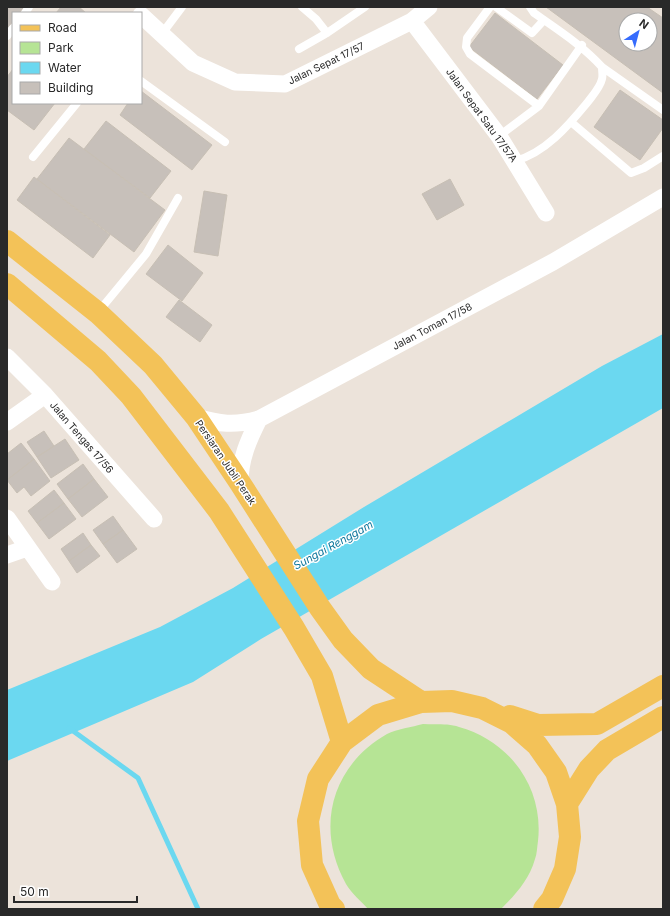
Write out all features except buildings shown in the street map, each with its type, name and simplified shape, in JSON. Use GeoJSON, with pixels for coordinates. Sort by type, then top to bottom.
{"type":"FeatureCollection","features":[{"type":"Feature","properties":{"kind":"main road","name":"Persiaran Jubli Perak"},"geometry":{"type":"LineString","coordinates":[[7,241],[98,312],[153,365],[196,417],[320,608],[343,640],[371,669],[421,702]]}},
{"type":"Feature","properties":{"kind":"main road"},"geometry":{"type":"LineString","coordinates":[[7,284],[98,361],[131,396],[219,511],[294,628],[322,676],[342,742]]}},
{"type":"Feature","properties":{"kind":"main road"},"geometry":{"type":"LineString","coordinates":[[334,909],[330,905],[312,865],[308,821],[318,779],[342,742],[378,715],[421,702],[452,701],[482,708],[538,725],[597,724],[663,686]]}},
{"type":"Feature","properties":{"kind":"main road"},"geometry":{"type":"LineString","coordinates":[[482,708],[512,723],[537,745],[556,772],[567,804],[570,837],[566,863],[549,906]]}},
{"type":"Feature","properties":{"kind":"main road"},"geometry":{"type":"LineString","coordinates":[[567,804],[589,769],[607,750],[663,717]]}},
{"type":"Feature","properties":{"kind":"street","name":"Jalan Sepat 17/57"},"geometry":{"type":"LineString","coordinates":[[142,17],[193,63],[235,82],[285,84],[412,21],[429,7]]}},
{"type":"Feature","properties":{"kind":"street","name":"Jalan Sepat Satu 17/57A"},"geometry":{"type":"LineString","coordinates":[[412,21],[499,136],[546,213]]}},
{"type":"Feature","properties":{"kind":"street","name":"Jalan Toman 17/58"},"geometry":{"type":"LineString","coordinates":[[196,417],[218,423],[244,423],[259,419],[553,262],[663,197]]}},
{"type":"Feature","properties":{"kind":"street","name":"Jalan Tengas 17/56"},"geometry":{"type":"LineString","coordinates":[[7,357],[45,395],[154,519]]}},
{"type":"Feature","properties":{"kind":"street"},"geometry":{"type":"LineString","coordinates":[[7,422],[45,395]]}},
{"type":"Feature","properties":{"kind":"street"},"geometry":{"type":"LineString","coordinates":[[240,484],[240,468],[244,450],[259,419]]}},
{"type":"Feature","properties":{"kind":"street"},"geometry":{"type":"LineString","coordinates":[[7,518],[52,582]]}},
{"type":"Feature","properties":{"kind":"street"},"geometry":{"type":"LineString","coordinates":[[7,555],[27,548]]}},
{"type":"Feature","properties":{"kind":"lane"},"geometry":{"type":"LineString","coordinates":[[161,35],[182,7]]}},
{"type":"Feature","properties":{"kind":"lane"},"geometry":{"type":"LineString","coordinates":[[302,7],[316,19],[327,33]]}},
{"type":"Feature","properties":{"kind":"lane"},"geometry":{"type":"LineString","coordinates":[[299,49],[327,33],[365,7]]}},
{"type":"Feature","properties":{"kind":"lane"},"geometry":{"type":"LineString","coordinates":[[490,7],[467,38],[466,47],[470,54],[539,106]]}},
{"type":"Feature","properties":{"kind":"lane"},"geometry":{"type":"LineString","coordinates":[[496,7],[532,33],[537,31],[544,20]]}},
{"type":"Feature","properties":{"kind":"lane"},"geometry":{"type":"LineString","coordinates":[[530,7],[534,13],[582,45],[602,67],[663,110]]}},
{"type":"Feature","properties":{"kind":"lane"},"geometry":{"type":"LineString","coordinates":[[499,136],[539,106],[582,45]]}},
{"type":"Feature","properties":{"kind":"lane"},"geometry":{"type":"LineString","coordinates":[[515,161],[525,158],[544,147],[571,122],[598,88],[603,78],[602,67]]}},
{"type":"Feature","properties":{"kind":"lane"},"geometry":{"type":"LineString","coordinates":[[142,82],[225,142]]}},
{"type":"Feature","properties":{"kind":"lane"},"geometry":{"type":"LineString","coordinates":[[33,157],[75,104]]}},
{"type":"Feature","properties":{"kind":"lane"},"geometry":{"type":"LineString","coordinates":[[571,122],[631,173],[644,168],[663,156]]}},
{"type":"Feature","properties":{"kind":"lane"},"geometry":{"type":"LineString","coordinates":[[98,312],[146,254],[178,198]]}},
{"type":"Feature","properties":{"kind":"green space"},"geometry":{"type":"Polygon","coordinates":[[[423,724],[455,726],[477,734],[494,743],[508,755],[520,769],[529,785],[535,803],[538,821],[536,855],[526,880],[501,909],[368,909],[348,887],[337,863],[331,841],[331,820],[334,800],[341,781],[353,763],[368,747],[391,732],[423,724]]]}},
{"type":"Feature","properties":{"kind":"water","name":"Sungai Renggam"},"geometry":{"type":"Polygon","coordinates":[[[663,334],[663,408],[261,639],[193,682],[7,761],[7,690],[160,627],[233,588],[364,507],[602,366],[663,334]]]}},
{"type":"Feature","properties":{"kind":"waterway"},"geometry":{"type":"LineString","coordinates":[[69,728],[138,778],[198,909]]}}]}
